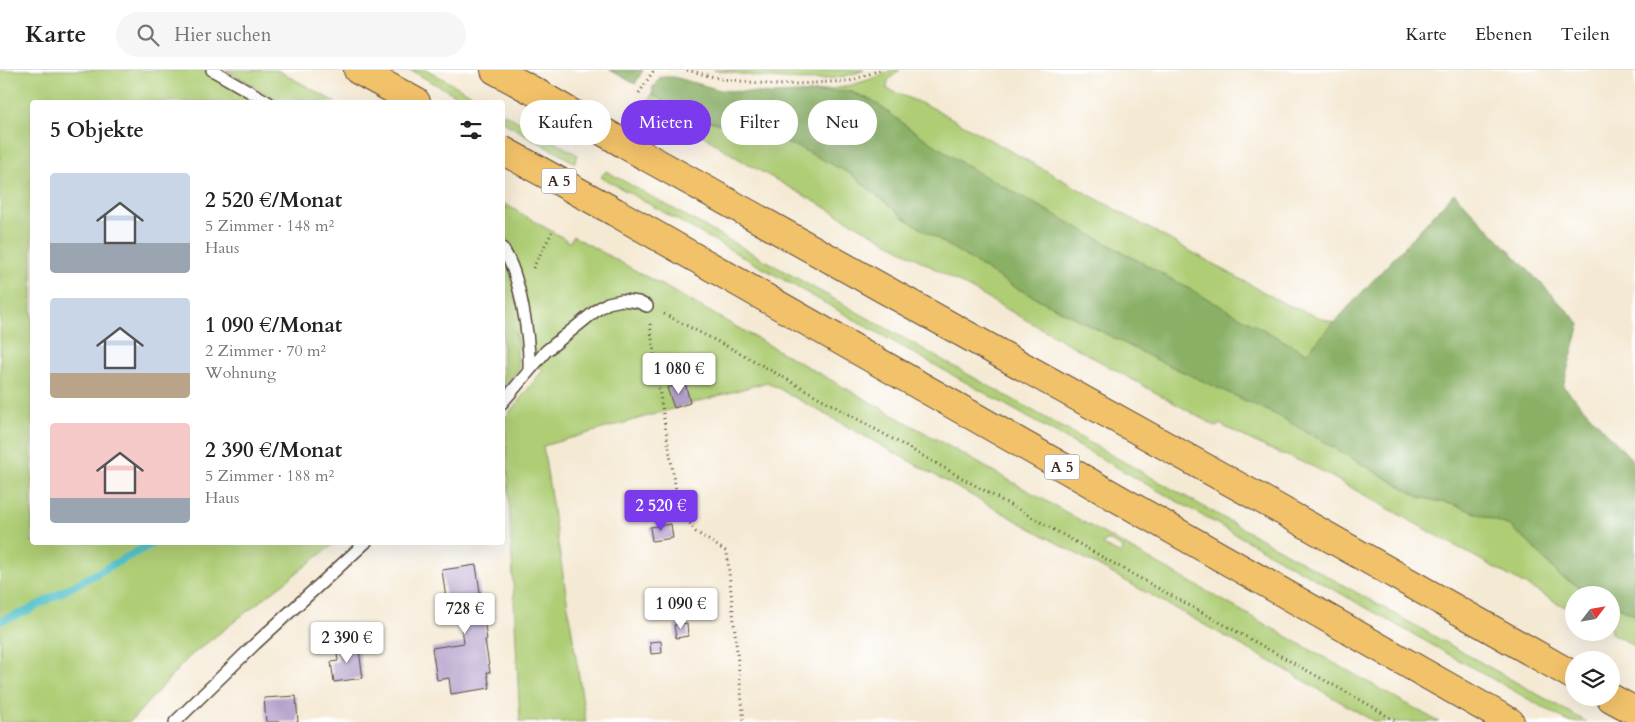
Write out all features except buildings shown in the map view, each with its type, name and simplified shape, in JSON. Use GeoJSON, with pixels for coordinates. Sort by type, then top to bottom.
{"type":"FeatureCollection","features":[{"type":"Feature","properties":{"kind":"highway"},"geometry":{"type":"LineString","coordinates":[[358,70],[412,100]]}},
{"type":"Feature","properties":{"kind":"highway"},"geometry":{"type":"LineString","coordinates":[[495,70],[645,156],[1272,505],[1565,671]]}},
{"type":"Feature","properties":{"kind":"highway","name":"A 5"},"geometry":{"type":"LineString","coordinates":[[505,152],[615,212],[1510,722]]}},
{"type":"Feature","properties":{"kind":"highway"},"geometry":{"type":"LineString","coordinates":[[1620,703],[1635,711]]}},
{"type":"Feature","properties":{"kind":"lane"},"geometry":{"type":"LineString","coordinates":[[212,70],[264,100]]}},
{"type":"Feature","properties":{"kind":"lane"},"geometry":{"type":"LineString","coordinates":[[505,254],[514,272],[519,293],[530,350],[530,369]]}},
{"type":"Feature","properties":{"kind":"lane"},"geometry":{"type":"LineString","coordinates":[[505,399],[530,369],[562,338],[598,309],[608,303],[622,300],[638,302],[647,306]]}},
{"type":"Feature","properties":{"kind":"lane"},"geometry":{"type":"LineString","coordinates":[[175,722],[255,644],[363,545]]}},
{"type":"Feature","properties":{"kind":"path"},"geometry":{"type":"LineString","coordinates":[[639,93],[654,70]]}},
{"type":"Feature","properties":{"kind":"path"},"geometry":{"type":"LineString","coordinates":[[687,70],[722,79],[777,85],[850,81],[880,70]]}},
{"type":"Feature","properties":{"kind":"path"},"geometry":{"type":"LineString","coordinates":[[519,293],[552,232]]}},
{"type":"Feature","properties":{"kind":"path"},"geometry":{"type":"LineString","coordinates":[[647,306],[679,508],[696,532],[727,552],[744,722]]}},
{"type":"Feature","properties":{"kind":"path"},"geometry":{"type":"LineString","coordinates":[[647,306],[740,353],[1365,702],[1396,722]]}},
{"type":"Feature","properties":{"kind":"green space"},"geometry":{"type":"Polygon","coordinates":[[[0,70],[203,70],[255,100],[30,100],[30,545],[332,545],[189,657],[130,722],[0,722],[0,70]]]}},
{"type":"Feature","properties":{"kind":"green space"},"geometry":{"type":"Polygon","coordinates":[[[226,70],[277,70],[331,100],[277,100],[226,70]]]}},
{"type":"Feature","properties":{"kind":"green space"},"geometry":{"type":"Polygon","coordinates":[[[410,70],[427,70],[481,100],[464,100],[410,70]]]}},
{"type":"Feature","properties":{"kind":"green space"},"geometry":{"type":"Polygon","coordinates":[[[610,70],[643,70],[635,84],[610,70]]]}},
{"type":"Feature","properties":{"kind":"green space"},"geometry":{"type":"Polygon","coordinates":[[[714,70],[864,70],[829,79],[810,80],[770,78],[714,70]]]}},
{"type":"Feature","properties":{"kind":"green space"},"geometry":{"type":"Polygon","coordinates":[[[892,70],[900,70],[888,80],[887,89],[935,109],[1287,305],[1334,323],[1306,354],[968,167],[909,128],[877,104],[877,100],[871,100],[849,91],[809,93],[842,87],[882,75],[892,70]]]}},
{"type":"Feature","properties":{"kind":"green space"},"geometry":{"type":"Polygon","coordinates":[[[660,77],[674,77],[720,90],[773,94],[849,91],[871,100],[808,100],[808,145],[877,145],[877,104],[909,128],[968,167],[1306,353],[1454,193],[1580,324],[1563,386],[1635,463],[1635,615],[1620,608],[1620,586],[1578,586],[1560,576],[1510,526],[1455,505],[1419,497],[1279,416],[1153,358],[1011,285],[903,217],[851,174],[792,145],[798,145],[798,100],[721,100],[721,124],[711,121],[711,100],[662,100],[652,94],[653,87],[660,77]]]}},
{"type":"Feature","properties":{"kind":"green space"},"geometry":{"type":"Polygon","coordinates":[[[652,94],[662,100],[649,100],[652,94]]]}},
{"type":"Feature","properties":{"kind":"green space"},"geometry":{"type":"Polygon","coordinates":[[[505,114],[520,123],[520,132],[505,123],[505,114]]]}},
{"type":"Feature","properties":{"kind":"green space"},"geometry":{"type":"Polygon","coordinates":[[[711,121],[721,124],[721,145],[792,145],[798,147],[851,174],[903,217],[1011,285],[1153,358],[1279,416],[1419,497],[1455,505],[1510,526],[1560,576],[1578,586],[1565,586],[1565,607],[1314,467],[1267,448],[1219,424],[1217,427],[739,159],[711,141],[711,121]]]}},
{"type":"Feature","properties":{"kind":"green space"},"geometry":{"type":"Polygon","coordinates":[[[543,145],[560,145],[578,155],[575,163],[543,145]]]}},
{"type":"Feature","properties":{"kind":"green space"},"geometry":{"type":"Polygon","coordinates":[[[606,171],[1587,722],[1569,722],[601,177],[606,171]]]}},
{"type":"Feature","properties":{"kind":"green space"},"geometry":{"type":"Polygon","coordinates":[[[505,204],[570,242],[573,236],[694,303],[1439,722],[1375,722],[1284,669],[767,382],[543,446],[586,722],[520,722],[505,418],[543,370],[520,350],[515,332],[519,369],[505,385],[505,241],[508,237],[505,235],[505,204]],[[1107,539],[1103,545],[1121,554],[1123,548],[1107,539]]]}},
{"type":"Feature","properties":{"kind":"green space"},"geometry":{"type":"Polygon","coordinates":[[[1620,608],[1635,615],[1635,646],[1620,638],[1620,608]]]}},
{"type":"Feature","properties":{"kind":"waterway"},"geometry":{"type":"LineString","coordinates":[[0,621],[25,612],[149,545]]}}]}
